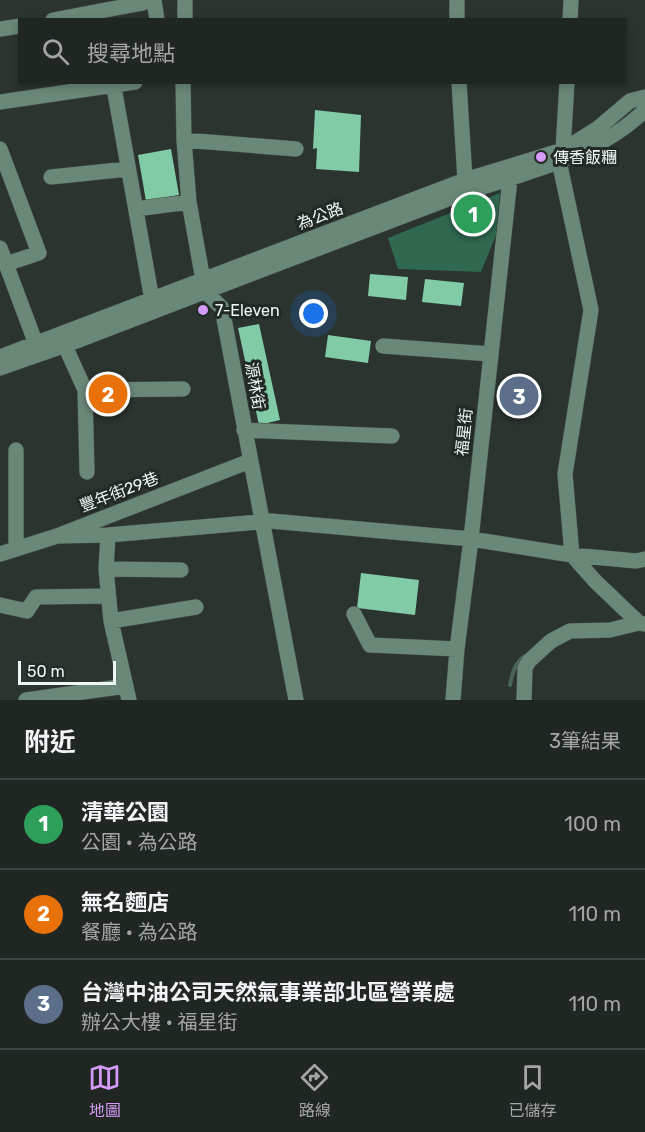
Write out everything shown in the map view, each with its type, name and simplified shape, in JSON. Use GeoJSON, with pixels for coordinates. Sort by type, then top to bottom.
{"type":"FeatureCollection","features":[{"type":"Feature","properties":{"kind":"street"},"geometry":{"type":"LineString","coordinates":[[184,18],[185,0]]}},
{"type":"Feature","properties":{"kind":"street"},"geometry":{"type":"LineString","coordinates":[[457,0],[457,18]]}},
{"type":"Feature","properties":{"kind":"street"},"geometry":{"type":"LineString","coordinates":[[570,18],[571,0]]}},
{"type":"Feature","properties":{"kind":"street"},"geometry":{"type":"LineString","coordinates":[[62,18],[149,2],[156,18]]}},
{"type":"Feature","properties":{"kind":"street"},"geometry":{"type":"LineString","coordinates":[[0,29],[18,26]]}},
{"type":"Feature","properties":{"kind":"street"},"geometry":{"type":"LineString","coordinates":[[0,102],[107,84]]}},
{"type":"Feature","properties":{"kind":"street"},"geometry":{"type":"LineString","coordinates":[[113,84],[154,305]]}},
{"type":"Feature","properties":{"kind":"street","name":"源林街"},"geometry":{"type":"LineString","coordinates":[[183,84],[184,140],[189,202],[204,285],[222,308],[296,700]]}},
{"type":"Feature","properties":{"kind":"street"},"geometry":{"type":"LineString","coordinates":[[459,84],[467,186]]}},
{"type":"Feature","properties":{"kind":"street"},"geometry":{"type":"LineString","coordinates":[[567,84],[561,155],[591,310],[565,474],[572,555],[595,581],[642,624]]}},
{"type":"Feature","properties":{"kind":"street","name":"為公路"},"geometry":{"type":"LineString","coordinates":[[561,155],[630,101],[645,97]]}},
{"type":"Feature","properties":{"kind":"street","name":"為公路"},"geometry":{"type":"LineString","coordinates":[[0,357],[37,349],[63,340],[467,186],[596,146],[645,110]]}},
{"type":"Feature","properties":{"kind":"street"},"geometry":{"type":"LineString","coordinates":[[184,140],[296,149]]}},
{"type":"Feature","properties":{"kind":"street"},"geometry":{"type":"LineString","coordinates":[[0,149],[39,253],[6,264]]}},
{"type":"Feature","properties":{"kind":"street"},"geometry":{"type":"LineString","coordinates":[[51,177],[128,169]]}},
{"type":"Feature","properties":{"kind":"street","name":"福星街"},"geometry":{"type":"LineString","coordinates":[[453,700],[508,173]]}},
{"type":"Feature","properties":{"kind":"street"},"geometry":{"type":"LineString","coordinates":[[136,209],[189,202]]}},
{"type":"Feature","properties":{"kind":"street"},"geometry":{"type":"LineString","coordinates":[[0,248],[37,349]]}},
{"type":"Feature","properties":{"kind":"street"},"geometry":{"type":"LineString","coordinates":[[63,340],[85,390],[87,472]]}},
{"type":"Feature","properties":{"kind":"street"},"geometry":{"type":"LineString","coordinates":[[383,346],[490,354]]}},
{"type":"Feature","properties":{"kind":"street","name":"為公路"},"geometry":{"type":"LineString","coordinates":[[0,368],[37,349]]}},
{"type":"Feature","properties":{"kind":"street"},"geometry":{"type":"LineString","coordinates":[[85,390],[183,389]]}},
{"type":"Feature","properties":{"kind":"street"},"geometry":{"type":"LineString","coordinates":[[244,430],[392,436]]}},
{"type":"Feature","properties":{"kind":"street"},"geometry":{"type":"LineString","coordinates":[[16,450],[16,548]]}},
{"type":"Feature","properties":{"kind":"street","name":"豐年街29巷"},"geometry":{"type":"LineString","coordinates":[[0,554],[57,536],[250,460]]}},
{"type":"Feature","properties":{"kind":"street"},"geometry":{"type":"LineString","coordinates":[[57,536],[108,535],[262,521],[471,539],[572,555],[636,561],[645,559]]}},
{"type":"Feature","properties":{"kind":"street"},"geometry":{"type":"LineString","coordinates":[[26,700],[127,693],[111,621],[105,568],[108,535]]}},
{"type":"Feature","properties":{"kind":"street"},"geometry":{"type":"LineString","coordinates":[[105,568],[181,570]]}},
{"type":"Feature","properties":{"kind":"street"},"geometry":{"type":"LineString","coordinates":[[0,605],[27,612],[36,597],[108,596]]}},
{"type":"Feature","properties":{"kind":"street"},"geometry":{"type":"LineString","coordinates":[[111,621],[196,607]]}},
{"type":"Feature","properties":{"kind":"street"},"geometry":{"type":"LineString","coordinates":[[354,614],[370,645],[457,649]]}},
{"type":"Feature","properties":{"kind":"street"},"geometry":{"type":"LineString","coordinates":[[524,700],[525,668],[529,661],[551,641],[570,631],[610,630],[642,624]]}},
{"type":"Feature","properties":{"kind":"green space"},"geometry":{"type":"Polygon","coordinates":[[[500,193],[496,235],[481,272],[398,269],[388,238],[500,193]]]}},
{"type":"Feature","properties":{"kind":"building"},"geometry":{"type":"Polygon","coordinates":[[[315,110],[361,115],[359,172],[316,169],[317,148],[313,149],[315,110]]]}},
{"type":"Feature","properties":{"kind":"building"},"geometry":{"type":"Polygon","coordinates":[[[171,149],[179,195],[146,201],[138,155],[171,149]]]}},
{"type":"Feature","properties":{"kind":"building"},"geometry":{"type":"Polygon","coordinates":[[[370,274],[408,277],[406,300],[368,296],[370,274]]]}},
{"type":"Feature","properties":{"kind":"building"},"geometry":{"type":"Polygon","coordinates":[[[425,279],[464,283],[461,306],[422,302],[425,279]]]}},
{"type":"Feature","properties":{"kind":"building"},"geometry":{"type":"Polygon","coordinates":[[[259,324],[280,420],[259,425],[238,328],[259,324]]]}},
{"type":"Feature","properties":{"kind":"building"},"geometry":{"type":"Polygon","coordinates":[[[328,335],[371,341],[368,363],[325,357],[328,335]]]}},
{"type":"Feature","properties":{"kind":"building"},"geometry":{"type":"Polygon","coordinates":[[[361,573],[419,580],[415,615],[357,608],[361,573]]]}},
{"type":"Feature","properties":{"kind":"waterway"},"geometry":{"type":"LineString","coordinates":[[510,685],[514,669],[525,656]]}},
{"type":"Feature","properties":{"kind":"place","name":"傳香飯糰"},"geometry":{"type":"Point","coordinates":[541,157]}},
{"type":"Feature","properties":{"kind":"place","name":"清華公園"},"geometry":{"type":"Point","coordinates":[473,214]}},
{"type":"Feature","properties":{"kind":"place","name":"7-Eleven"},"geometry":{"type":"Point","coordinates":[203,310]}},
{"type":"Feature","properties":{"kind":"place","name":"無名麵店"},"geometry":{"type":"Point","coordinates":[108,394]}},
{"type":"Feature","properties":{"kind":"place","name":"台灣中油公司天然氣事業部北區營業處"},"geometry":{"type":"Point","coordinates":[519,396]}}]}
